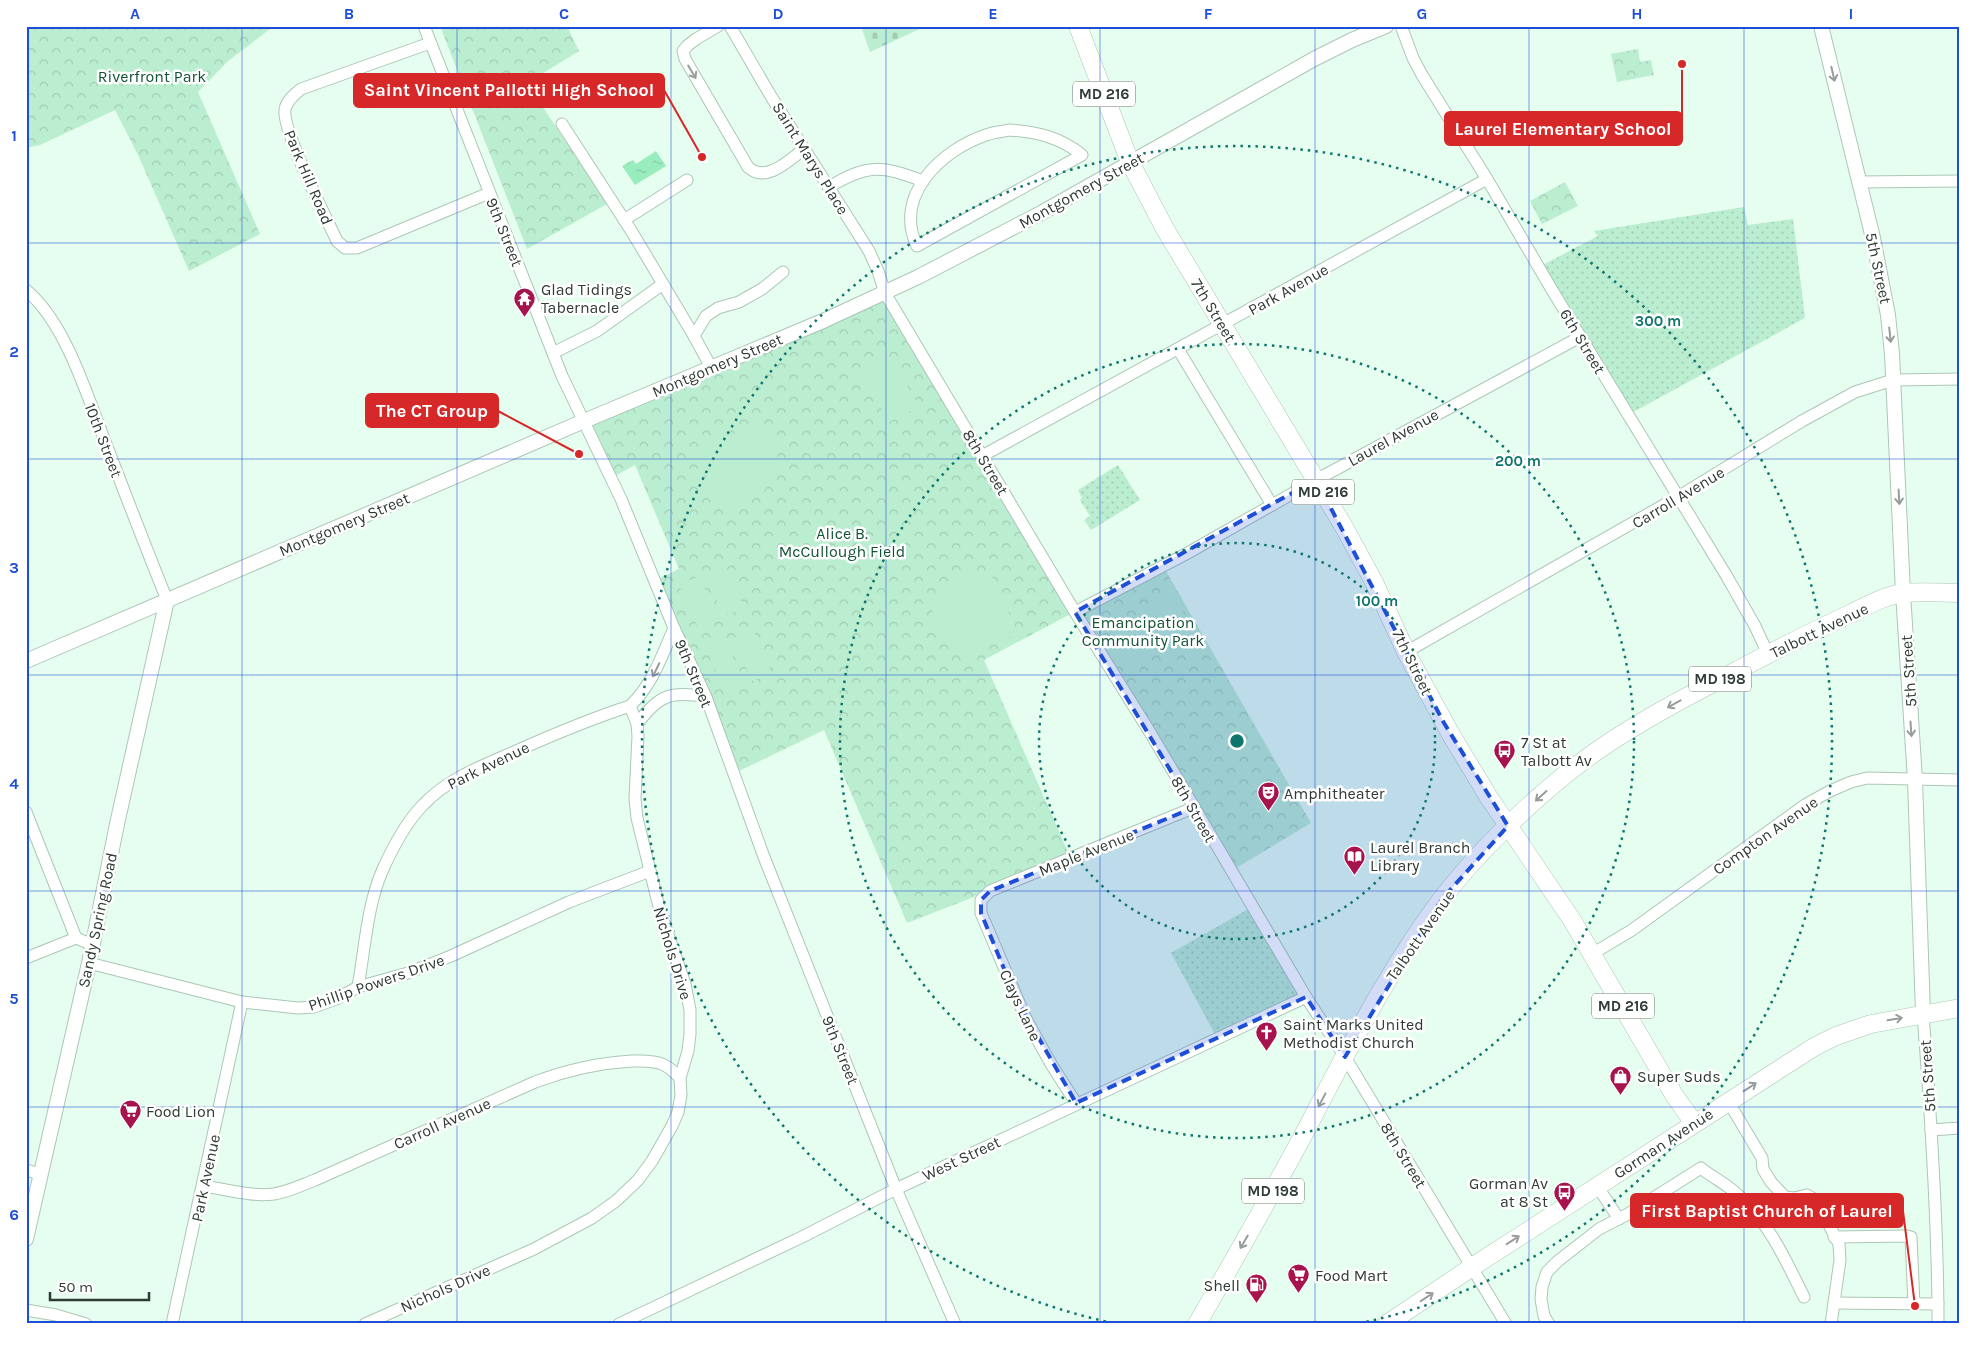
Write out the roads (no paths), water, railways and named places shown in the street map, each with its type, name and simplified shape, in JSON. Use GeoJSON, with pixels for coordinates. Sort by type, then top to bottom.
{"type":"FeatureCollection","features":[{"type":"Feature","properties":{"kind":"main road","name":"7th Street"},"geometry":{"type":"LineString","coordinates":[[1078,26],[1130,162],[1165,229],[1344,527],[1374,582],[1406,652],[1450,733],[1592,954],[1674,1095],[1694,1123]]}},
{"type":"Feature","properties":{"kind":"main road","name":"Talbott Avenue"},"geometry":{"type":"LineString","coordinates":[[1197,1324],[1278,1182],[1344,1057],[1386,983],[1442,899],[1508,826],[1552,787],[1605,745],[1688,696],[1768,654],[1872,604],[1903,593],[1960,593]]}},
{"type":"Feature","properties":{"kind":"main road","name":"Gorman Avenue"},"geometry":{"type":"LineString","coordinates":[[1387,1324],[1472,1266],[1793,1059],[1836,1036],[1871,1024],[1960,1008]]}},
{"type":"Feature","properties":{"kind":"street","name":"9th Street"},"geometry":{"type":"LineString","coordinates":[[424,26],[571,398],[621,499],[674,628],[706,697],[758,840],[896,1189],[955,1324]]}},
{"type":"Feature","properties":{"kind":"street"},"geometry":{"type":"LineString","coordinates":[[718,26],[687,46],[683,51],[684,59],[748,167],[758,173],[768,173],[804,149]]}},
{"type":"Feature","properties":{"kind":"street","name":"Saint Marys Place"},"geometry":{"type":"LineString","coordinates":[[730,26],[804,149],[869,251],[885,293]]}},
{"type":"Feature","properties":{"kind":"street","name":"Montgomery Street"},"geometry":{"type":"LineString","coordinates":[[26,661],[885,293],[957,259],[1314,59],[1386,26]]}},
{"type":"Feature","properties":{"kind":"street","name":"6th Street"},"geometry":{"type":"LineString","coordinates":[[1401,26],[1413,58],[1422,75],[1488,179],[1580,336],[1726,575],[1755,626],[1768,654]]}},
{"type":"Feature","properties":{"kind":"street","name":"5th Street"},"geometry":{"type":"LineString","coordinates":[[1821,26],[1884,291],[1891,344],[1903,593],[1915,780],[1923,1014],[1931,1130],[1938,1324]]}},
{"type":"Feature","properties":{"kind":"street","name":"Park Hill Road"},"geometry":{"type":"LineString","coordinates":[[430,42],[301,89],[292,97],[285,108],[284,120],[337,241],[345,248],[357,248],[489,193]]}},
{"type":"Feature","properties":{"kind":"street"},"geometry":{"type":"LineString","coordinates":[[562,124],[624,220],[694,336],[711,368]]}},
{"type":"Feature","properties":{"kind":"street"},"geometry":{"type":"LineString","coordinates":[[1009,130],[1053,137],[1071,146],[1082,155],[917,246],[912,236],[910,212],[914,196],[923,181],[935,165],[967,143],[987,134],[1009,130]]}},
{"type":"Feature","properties":{"kind":"street"},"geometry":{"type":"LineString","coordinates":[[829,187],[848,176],[872,168],[901,172],[923,181]]}},
{"type":"Feature","properties":{"kind":"street","name":"Park Avenue"},"geometry":{"type":"LineString","coordinates":[[982,456],[1488,179]]}},
{"type":"Feature","properties":{"kind":"street"},"geometry":{"type":"LineString","coordinates":[[624,220],[688,180]]}},
{"type":"Feature","properties":{"kind":"street"},"geometry":{"type":"LineString","coordinates":[[1859,182],[1960,181]]}},
{"type":"Feature","properties":{"kind":"street"},"geometry":{"type":"LineString","coordinates":[[694,336],[706,316],[718,308],[738,302],[754,293],[783,272]]}},
{"type":"Feature","properties":{"kind":"street"},"geometry":{"type":"LineString","coordinates":[[553,353],[598,331],[663,284]]}},
{"type":"Feature","properties":{"kind":"street","name":"10th Street"},"geometry":{"type":"LineString","coordinates":[[26,290],[41,303],[60,333],[166,600]]}},
{"type":"Feature","properties":{"kind":"street","name":"8th Street"},"geometry":{"type":"LineString","coordinates":[[885,293],[1075,612],[1151,734],[1306,997],[1506,1324]]}},
{"type":"Feature","properties":{"kind":"street","name":"Laurel Avenue"},"geometry":{"type":"LineString","coordinates":[[1075,612],[1186,554],[1316,480],[1580,336]]}},
{"type":"Feature","properties":{"kind":"street"},"geometry":{"type":"LineString","coordinates":[[1178,349],[1272,505]]}},
{"type":"Feature","properties":{"kind":"street","name":"Carroll Avenue"},"geometry":{"type":"LineString","coordinates":[[1406,652],[1678,497],[1838,400],[1870,386],[1893,380],[1960,379]]}},
{"type":"Feature","properties":{"kind":"street","name":"Sandy Spring Road"},"geometry":{"type":"LineString","coordinates":[[26,1239],[33,1172],[89,963],[166,600]]}},
{"type":"Feature","properties":{"kind":"street","name":"Park Avenue"},"geometry":{"type":"LineString","coordinates":[[358,987],[372,904],[383,870],[410,821],[422,805],[441,788],[461,776],[546,738],[630,706],[649,683],[674,628]]}},
{"type":"Feature","properties":{"kind":"street"},"geometry":{"type":"LineString","coordinates":[[637,724],[648,710],[667,697],[677,694],[706,697]]}},
{"type":"Feature","properties":{"kind":"street","name":"Nichols Drive"},"geometry":{"type":"LineString","coordinates":[[364,1324],[564,1234],[592,1218],[616,1201],[638,1180],[663,1143],[678,1112],[681,1095],[680,1078],[688,1051],[690,1034],[690,1010],[685,984],[660,911],[637,818],[635,799],[638,736],[637,724],[630,706]]}},
{"type":"Feature","properties":{"kind":"street","name":"Compton Avenue"},"geometry":{"type":"LineString","coordinates":[[1592,954],[1632,930],[1805,805],[1830,791],[1851,782],[1867,778],[1960,780]]}},
{"type":"Feature","properties":{"kind":"street","name":"Maple Avenue"},"geometry":{"type":"LineString","coordinates":[[981,900],[990,891],[1193,808]]}},
{"type":"Feature","properties":{"kind":"street"},"geometry":{"type":"LineString","coordinates":[[26,812],[76,938]]}},
{"type":"Feature","properties":{"kind":"street","name":"Phillip Powers Drive"},"geometry":{"type":"LineString","coordinates":[[89,963],[242,1002],[298,1008],[314,1006],[336,999],[358,987],[408,973],[451,956],[569,902],[650,871]]}},
{"type":"Feature","properties":{"kind":"street","name":"Clays Lane"},"geometry":{"type":"LineString","coordinates":[[981,900],[981,913],[1017,1000],[1037,1040],[1076,1103]]}},
{"type":"Feature","properties":{"kind":"street"},"geometry":{"type":"LineString","coordinates":[[26,958],[76,938],[93,945]]}},
{"type":"Feature","properties":{"kind":"street","name":"West Street"},"geometry":{"type":"LineString","coordinates":[[619,1324],[1076,1103],[1306,997]]}},
{"type":"Feature","properties":{"kind":"street","name":"Park Avenue"},"geometry":{"type":"LineString","coordinates":[[172,1324],[242,1002]]}},
{"type":"Feature","properties":{"kind":"street","name":"Carroll Avenue"},"geometry":{"type":"LineString","coordinates":[[203,1186],[258,1194],[275,1194],[315,1180],[534,1082],[588,1066],[646,1060],[661,1063],[672,1069],[680,1078]]}},
{"type":"Feature","properties":{"kind":"street"},"geometry":{"type":"LineString","coordinates":[[1728,1101],[1762,1158],[1763,1169],[1771,1182],[1785,1197],[1794,1198],[1807,1195],[1819,1202],[1834,1237],[1839,1244],[1840,1260],[1831,1324]]}},
{"type":"Feature","properties":{"kind":"street"},"geometry":{"type":"LineString","coordinates":[[1931,1130],[1960,1128]]}},
{"type":"Feature","properties":{"kind":"street"},"geometry":{"type":"LineString","coordinates":[[1548,1324],[1544,1316],[1541,1299],[1542,1287],[1547,1272],[1558,1261],[1599,1230],[1701,1168],[1736,1193],[1757,1214],[1774,1237],[1804,1297]]}},
{"type":"Feature","properties":{"kind":"street"},"geometry":{"type":"LineString","coordinates":[[1597,1186],[1619,1218]]}},
{"type":"Feature","properties":{"kind":"street"},"geometry":{"type":"LineString","coordinates":[[1834,1237],[1908,1236],[1911,1238],[1914,1304]]}},
{"type":"Feature","properties":{"kind":"street"},"geometry":{"type":"LineString","coordinates":[[1834,1304],[1938,1304]]}},
{"type":"Feature","properties":{"kind":"street"},"geometry":{"type":"LineString","coordinates":[[26,1310],[56,1315],[86,1324]]}},
{"type":"Feature","properties":{"kind":"water"},"geometry":{"type":"Polygon","coordinates":[[[656,151],[666,166],[635,185],[622,166],[633,160],[636,164],[656,151]]]}},
{"type":"Feature","properties":{"kind":"place","name":"Laurel Elementary School"},"geometry":{"type":"Point","coordinates":[1682,64]}},
{"type":"Feature","properties":{"kind":"place","name":"Saint Vincent Pallotti High School"},"geometry":{"type":"Point","coordinates":[702,157]}},
{"type":"Feature","properties":{"kind":"place","name":"Glad Tidings Tabernacle"},"geometry":{"type":"Point","coordinates":[525,317]}},
{"type":"Feature","properties":{"kind":"place","name":"The CT Group"},"geometry":{"type":"Point","coordinates":[579,454]}},
{"type":"Feature","properties":{"kind":"place","name":"7 St at Talbott Av"},"geometry":{"type":"Point","coordinates":[1505,770]}},
{"type":"Feature","properties":{"kind":"place","name":"Amphitheater"},"geometry":{"type":"Point","coordinates":[1268,812]}},
{"type":"Feature","properties":{"kind":"place","name":"Laurel Branch Library"},"geometry":{"type":"Point","coordinates":[1354,875]}},
{"type":"Feature","properties":{"kind":"place","name":"Saint Marks United Methodist Church"},"geometry":{"type":"Point","coordinates":[1267,1052]}},
{"type":"Feature","properties":{"kind":"place","name":"Super Suds"},"geometry":{"type":"Point","coordinates":[1621,1095]}},
{"type":"Feature","properties":{"kind":"place","name":"Food Lion"},"geometry":{"type":"Point","coordinates":[130,1130]}},
{"type":"Feature","properties":{"kind":"place","name":"Gorman Av at 8 St"},"geometry":{"type":"Point","coordinates":[1564,1211]}},
{"type":"Feature","properties":{"kind":"place","name":"Food Mart"},"geometry":{"type":"Point","coordinates":[1299,1294]}},
{"type":"Feature","properties":{"kind":"place","name":"Shell"},"geometry":{"type":"Point","coordinates":[1256,1304]}},
{"type":"Feature","properties":{"kind":"place","name":"First Baptist Church of Laurel"},"geometry":{"type":"Point","coordinates":[1915,1306]}},
{"type":"Feature","properties":{"kind":"park label","name":"Riverfront Park"},"geometry":{"type":"Point","coordinates":[152,76]}},
{"type":"Feature","properties":{"kind":"park label","name":"Alice B. McCullough Field"},"geometry":{"type":"Point","coordinates":[842,542]}},
{"type":"Feature","properties":{"kind":"park label","name":"Emancipation Community Park"},"geometry":{"type":"Point","coordinates":[1143,631]}}]}
